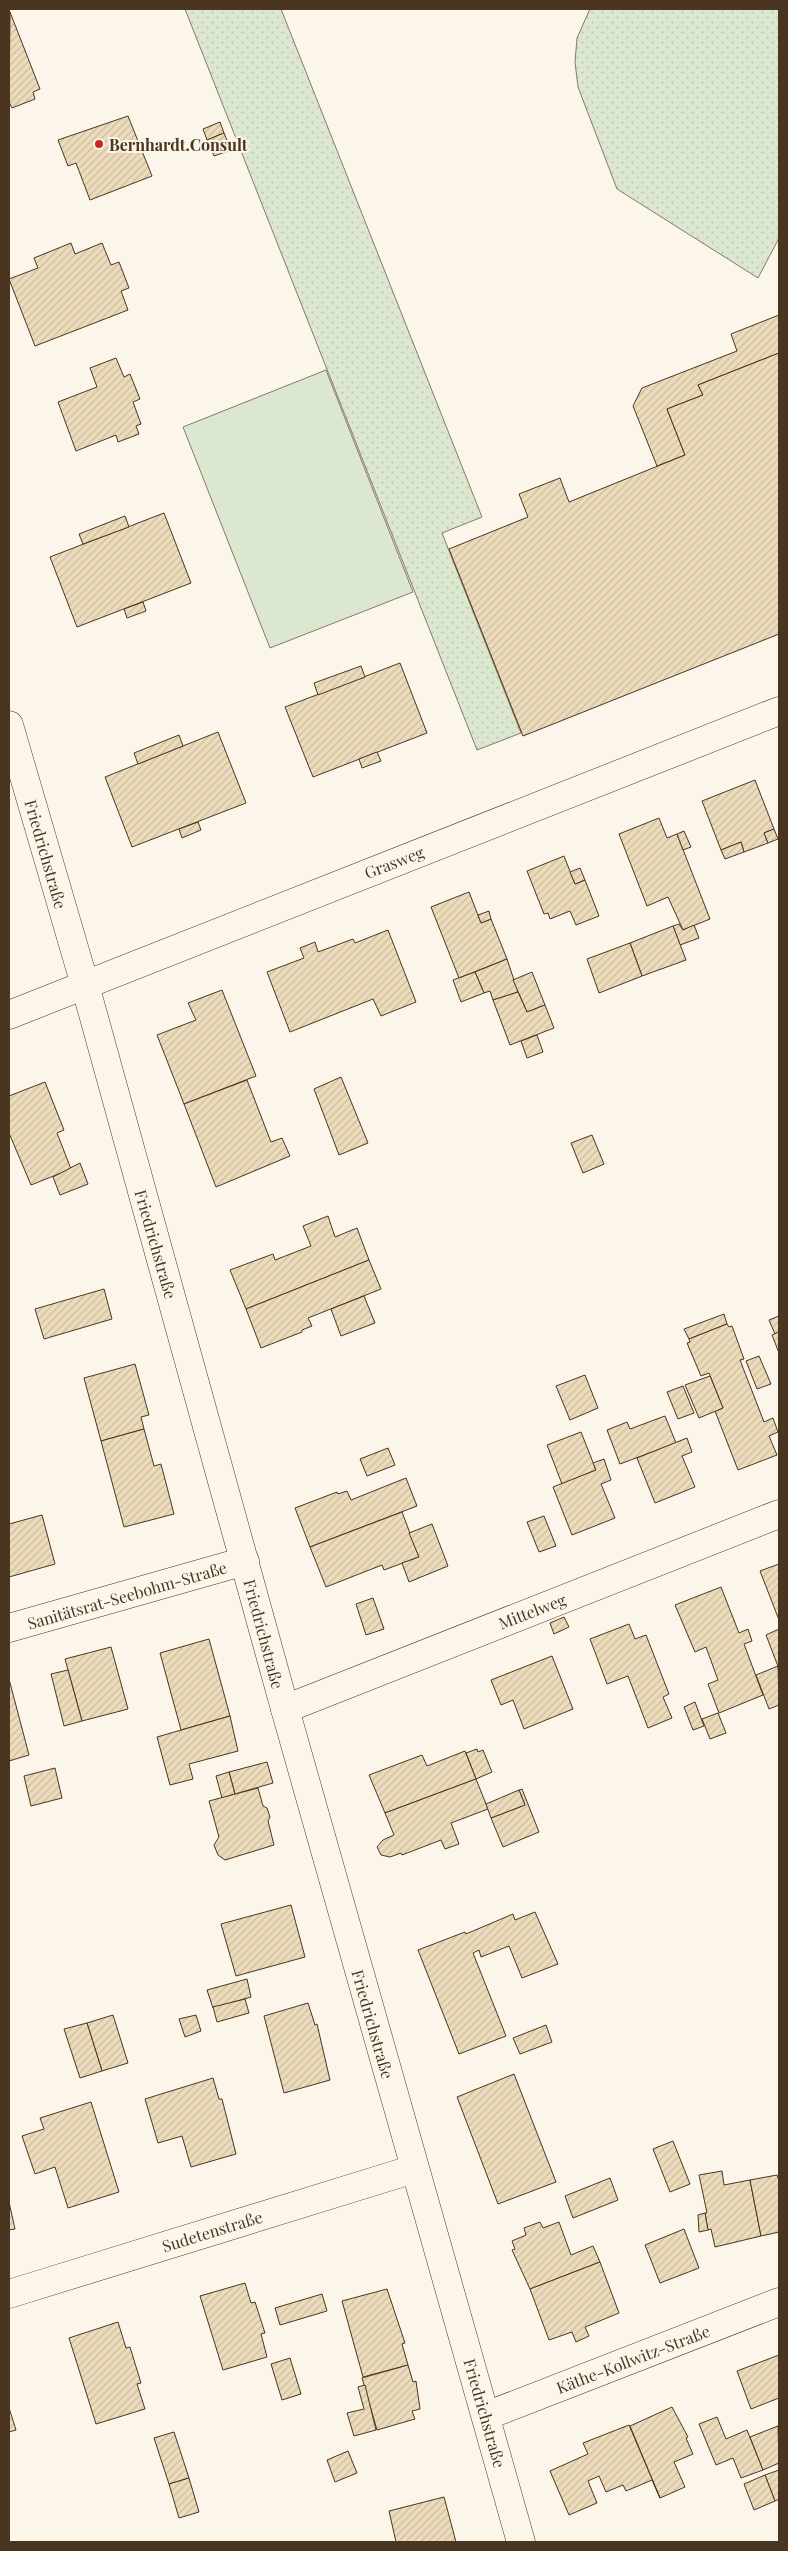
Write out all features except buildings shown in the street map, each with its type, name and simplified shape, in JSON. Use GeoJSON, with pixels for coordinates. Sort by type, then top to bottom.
{"type":"FeatureCollection","features":[{"type":"Feature","properties":{"kind":"street","name":"Grasweg"},"geometry":{"type":"LineString","coordinates":[[9,1015],[779,711]]}},
{"type":"Feature","properties":{"kind":"street","name":"Friedrichstraße"},"geometry":{"type":"LineString","coordinates":[[9,725],[85,985],[245,1561],[284,1709],[521,2542]]}},
{"type":"Feature","properties":{"kind":"street","name":"Mittelweg"},"geometry":{"type":"LineString","coordinates":[[284,1709],[779,1514]]}},
{"type":"Feature","properties":{"kind":"street","name":"Sanitätsrat-Seebohm-Straße"},"geometry":{"type":"LineString","coordinates":[[9,1628],[245,1561]]}},
{"type":"Feature","properties":{"kind":"street","name":"Sudetenstraße"},"geometry":{"type":"LineString","coordinates":[[9,2294],[414,2169]]}},
{"type":"Feature","properties":{"kind":"street","name":"Käthe-Kollwitz-Straße"},"geometry":{"type":"LineString","coordinates":[[486,2416],[779,2302]]}},
{"type":"Feature","properties":{"kind":"green space"},"geometry":{"type":"Polygon","coordinates":[[[185,9],[281,9],[482,517],[442,533],[521,733],[477,750],[185,9]]]}},
{"type":"Feature","properties":{"kind":"green space"},"geometry":{"type":"Polygon","coordinates":[[[590,9],[779,9],[779,238],[758,278],[617,189],[578,87],[575,62],[577,38],[590,9]]]}},
{"type":"Feature","properties":{"kind":"green space"},"geometry":{"type":"Polygon","coordinates":[[[326,370],[413,592],[270,648],[183,427],[326,370]]]}},
{"type":"Feature","properties":{"kind":"place","name":"Bernhardt.Consult"},"geometry":{"type":"Point","coordinates":[99,144]}}]}
